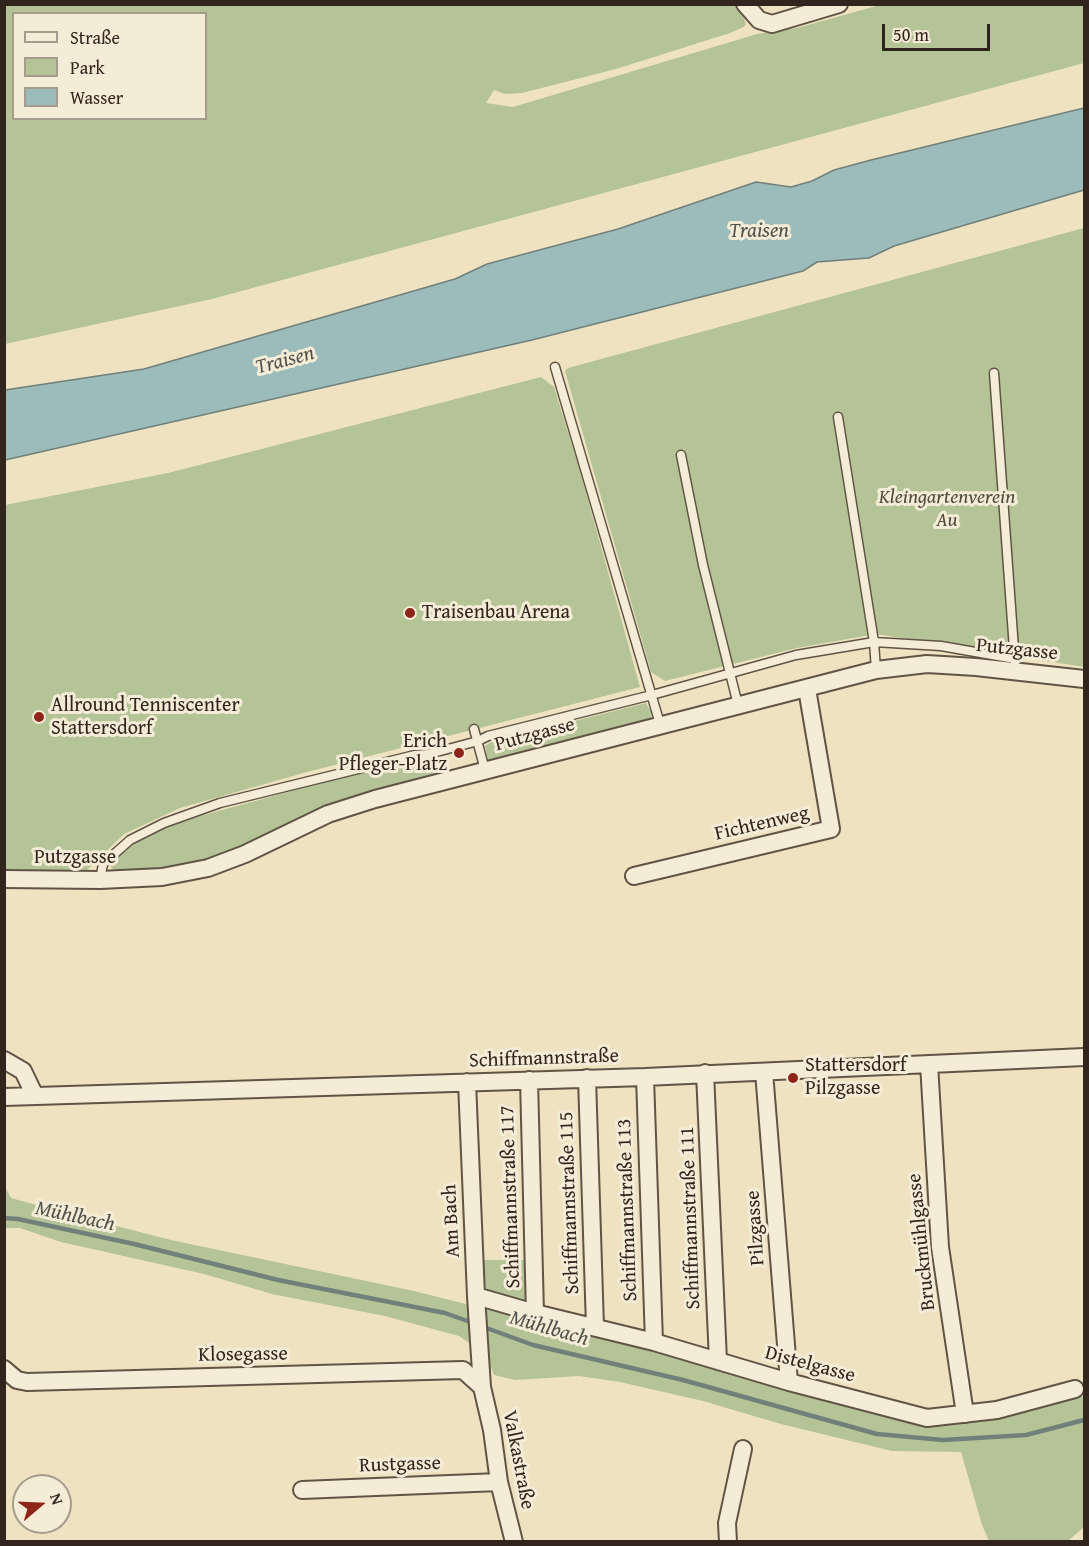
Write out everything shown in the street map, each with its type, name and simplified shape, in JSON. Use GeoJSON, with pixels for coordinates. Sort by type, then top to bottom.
{"type":"FeatureCollection","features":[{"type":"Feature","properties":{"kind":"street"},"geometry":{"type":"LineString","coordinates":[[745,4],[759,20],[772,24],[839,4]]}},
{"type":"Feature","properties":{"kind":"street","name":"Putzgasse"},"geometry":{"type":"LineString","coordinates":[[4,879],[100,880],[162,877],[208,868],[245,854],[327,814],[375,798],[876,670],[927,664],[1015,665],[1084,679]]}},
{"type":"Feature","properties":{"kind":"street","name":"Fichtenweg"},"geometry":{"type":"LineString","coordinates":[[634,876],[831,829],[807,689]]}},
{"type":"Feature","properties":{"kind":"street","name":"Schiffmannstraße"},"geometry":{"type":"LineString","coordinates":[[4,1097],[645,1077],[1084,1057]]}},
{"type":"Feature","properties":{"kind":"street"},"geometry":{"type":"LineString","coordinates":[[4,1060],[23,1071],[35,1096]]}},
{"type":"Feature","properties":{"kind":"street","name":"Bruckmühlgasse"},"geometry":{"type":"LineString","coordinates":[[929,1064],[940,1247],[965,1414]]}},
{"type":"Feature","properties":{"kind":"street","name":"Pilzgasse"},"geometry":{"type":"LineString","coordinates":[[764,1072],[789,1382]]}},
{"type":"Feature","properties":{"kind":"street","name":"Schiffmannstraße 111"},"geometry":{"type":"LineString","coordinates":[[705,1073],[718,1360]]}},
{"type":"Feature","properties":{"kind":"street","name":"Schiffmannstraße 113"},"geometry":{"type":"LineString","coordinates":[[645,1077],[654,1342]]}},
{"type":"Feature","properties":{"kind":"street","name":"Schiffmannstraße 115"},"geometry":{"type":"LineString","coordinates":[[587,1078],[595,1327]]}},
{"type":"Feature","properties":{"kind":"street","name":"Schiffmannstraße 117"},"geometry":{"type":"LineString","coordinates":[[529,1080],[535,1313]]}},
{"type":"Feature","properties":{"kind":"street","name":"Am Bach"},"geometry":{"type":"LineString","coordinates":[[467,1082],[479,1335]]}},
{"type":"Feature","properties":{"kind":"street"},"geometry":{"type":"LineString","coordinates":[[476,1303],[535,1313]]}},
{"type":"Feature","properties":{"kind":"street","name":"Distelgasse"},"geometry":{"type":"LineString","coordinates":[[535,1313],[654,1342],[789,1382],[927,1418],[997,1410],[1075,1389]]}},
{"type":"Feature","properties":{"kind":"street","name":"Valkastraße"},"geometry":{"type":"LineString","coordinates":[[479,1335],[482,1387],[492,1430],[499,1482],[514,1542]]}},
{"type":"Feature","properties":{"kind":"street","name":"Klosegasse"},"geometry":{"type":"LineString","coordinates":[[4,1369],[17,1380],[27,1382],[463,1371],[482,1387]]}},
{"type":"Feature","properties":{"kind":"street"},"geometry":{"type":"LineString","coordinates":[[728,1542],[727,1523],[743,1449]]}},
{"type":"Feature","properties":{"kind":"street","name":"Rustgasse"},"geometry":{"type":"LineString","coordinates":[[302,1490],[499,1482]]}},
{"type":"Feature","properties":{"kind":"lane"},"geometry":{"type":"LineString","coordinates":[[555,367],[660,724]]}},
{"type":"Feature","properties":{"kind":"lane"},"geometry":{"type":"LineString","coordinates":[[100,880],[103,864],[129,840],[164,823],[220,803],[415,755],[429,754],[478,741],[488,736],[796,656],[874,642],[940,646],[1015,665],[994,373]]}},
{"type":"Feature","properties":{"kind":"lane"},"geometry":{"type":"LineString","coordinates":[[838,417],[874,642],[876,670]]}},
{"type":"Feature","properties":{"kind":"lane"},"geometry":{"type":"LineString","coordinates":[[681,455],[703,565],[738,705]]}},
{"type":"Feature","properties":{"kind":"lane"},"geometry":{"type":"LineString","coordinates":[[474,729],[485,770]]}},
{"type":"Feature","properties":{"kind":"green space"},"geometry":{"type":"Polygon","coordinates":[[[738,4],[746,24],[730,33],[616,69],[522,93],[505,94],[494,90],[486,103],[513,107],[757,34],[797,28],[880,5],[1084,5],[1084,63],[212,299],[5,344],[4,5],[738,4]]]}},
{"type":"Feature","properties":{"kind":"green space","name":"Kleingartenverein Au"},"geometry":{"type":"Polygon","coordinates":[[[1084,228],[1084,667],[876,634],[797,648],[665,681],[651,672],[565,371],[568,368],[1084,228]]]}},
{"type":"Feature","properties":{"kind":"green space"},"geometry":{"type":"Polygon","coordinates":[[[541,377],[554,387],[580,471],[640,687],[307,772],[180,808],[124,834],[86,871],[5,871],[5,505],[168,473],[541,377]]]}},
{"type":"Feature","properties":{"kind":"green space"},"geometry":{"type":"Polygon","coordinates":[[[646,703],[651,712],[651,720],[489,763],[485,746],[491,742],[646,703]]]}},
{"type":"Feature","properties":{"kind":"green space"},"geometry":{"type":"Polygon","coordinates":[[[409,759],[433,759],[438,776],[346,799],[244,847],[204,863],[161,870],[117,873],[110,866],[111,860],[132,843],[171,824],[409,759]]]}},
{"type":"Feature","properties":{"kind":"green space"},"geometry":{"type":"Polygon","coordinates":[[[4,1185],[11,1198],[73,1215],[171,1240],[414,1291],[696,1362],[792,1392],[918,1425],[976,1420],[1084,1396],[1084,1527],[1068,1541],[989,1541],[982,1525],[961,1452],[892,1451],[781,1424],[703,1401],[620,1382],[579,1376],[515,1380],[494,1375],[486,1355],[459,1336],[385,1316],[272,1294],[204,1274],[61,1242],[20,1228],[5,1228],[4,1185]]]}},
{"type":"Feature","properties":{"kind":"green space"},"geometry":{"type":"Polygon","coordinates":[[[480,1260],[529,1260],[530,1297],[525,1302],[491,1295],[481,1282],[480,1260]]]}},
{"type":"Feature","properties":{"kind":"water","name":"Traisen"},"geometry":{"type":"Polygon","coordinates":[[[1084,108],[1084,190],[894,246],[869,258],[817,262],[803,271],[532,340],[5,460],[5,390],[144,369],[455,279],[487,264],[618,229],[756,182],[791,187],[812,181],[834,170],[871,160],[1084,108]]]}},
{"type":"Feature","properties":{"kind":"waterway","name":"Mühlbach"},"geometry":{"type":"LineString","coordinates":[[4,1218],[134,1244],[278,1280],[445,1313],[473,1323]]}},
{"type":"Feature","properties":{"kind":"waterway","name":"Mühlbach"},"geometry":{"type":"LineString","coordinates":[[481,1326],[533,1345],[683,1380],[877,1434],[943,1440],[1026,1435],[1084,1420]]}},
{"type":"Feature","properties":{"kind":"place","name":"Traisenbau Arena"},"geometry":{"type":"Point","coordinates":[410,613]}},
{"type":"Feature","properties":{"kind":"place","name":"Allround Tenniscenter Stattersdorf"},"geometry":{"type":"Point","coordinates":[39,717]}},
{"type":"Feature","properties":{"kind":"place","name":"Erich Pfleger-Platz"},"geometry":{"type":"Point","coordinates":[459,753]}},
{"type":"Feature","properties":{"kind":"place","name":"Stattersdorf Pilzgasse"},"geometry":{"type":"Point","coordinates":[793,1078]}}]}
